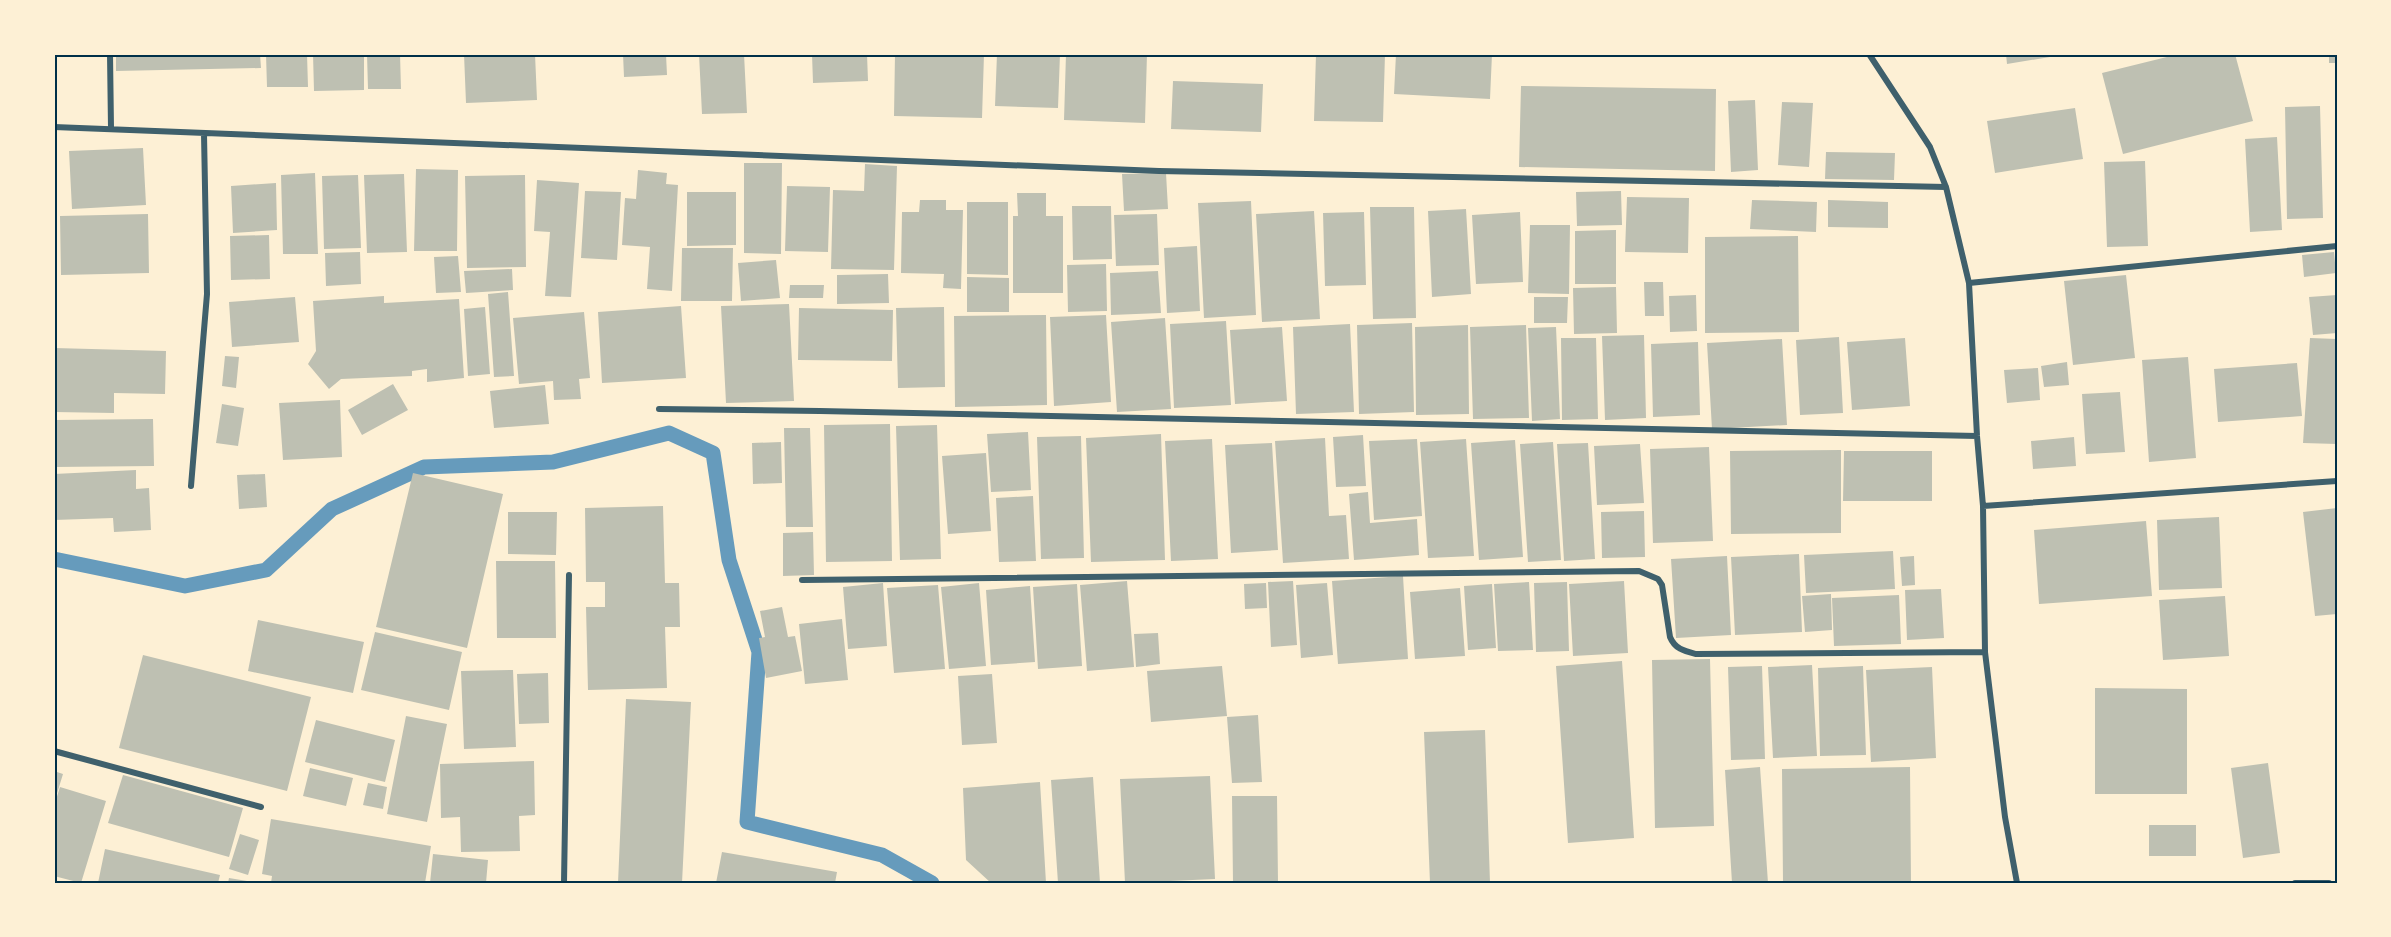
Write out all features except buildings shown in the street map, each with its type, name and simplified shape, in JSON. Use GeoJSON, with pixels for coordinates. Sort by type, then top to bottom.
{"type":"FeatureCollection","features":[{"type":"Feature","properties":{"kind":"street"},"geometry":{"type":"LineString","coordinates":[[110,54],[111,128]]}},
{"type":"Feature","properties":{"kind":"street"},"geometry":{"type":"LineString","coordinates":[[1869,54],[1930,147],[1946,187],[1969,283],[1983,506],[1985,652],[2005,817],[2017,883]]}},
{"type":"Feature","properties":{"kind":"street"},"geometry":{"type":"LineString","coordinates":[[54,127],[1159,171],[1946,187]]}},
{"type":"Feature","properties":{"kind":"street"},"geometry":{"type":"LineString","coordinates":[[191,486],[207,294],[204,134]]}},
{"type":"Feature","properties":{"kind":"street"},"geometry":{"type":"LineString","coordinates":[[1969,283],[2337,246]]}},
{"type":"Feature","properties":{"kind":"street"},"geometry":{"type":"LineString","coordinates":[[659,409],[1977,436]]}},
{"type":"Feature","properties":{"kind":"street"},"geometry":{"type":"LineString","coordinates":[[1983,506],[2337,481]]}},
{"type":"Feature","properties":{"kind":"street"},"geometry":{"type":"LineString","coordinates":[[802,580],[1639,571],[1658,579],[1662,585],[1670,637],[1673,644],[1683,651],[1696,654],[1985,652]]}},
{"type":"Feature","properties":{"kind":"street"},"geometry":{"type":"LineString","coordinates":[[564,883],[569,575]]}},
{"type":"Feature","properties":{"kind":"street"},"geometry":{"type":"LineString","coordinates":[[54,751],[261,807]]}},
{"type":"Feature","properties":{"kind":"street"},"geometry":{"type":"LineString","coordinates":[[2295,883],[2329,882]]}},
{"type":"Feature","properties":{"kind":"waterway"},"geometry":{"type":"LineString","coordinates":[[54,559],[185,586],[266,570],[332,509],[424,467],[553,462],[669,433],[713,453],[729,560],[759,652],[747,822],[882,855],[932,883]]}}]}
